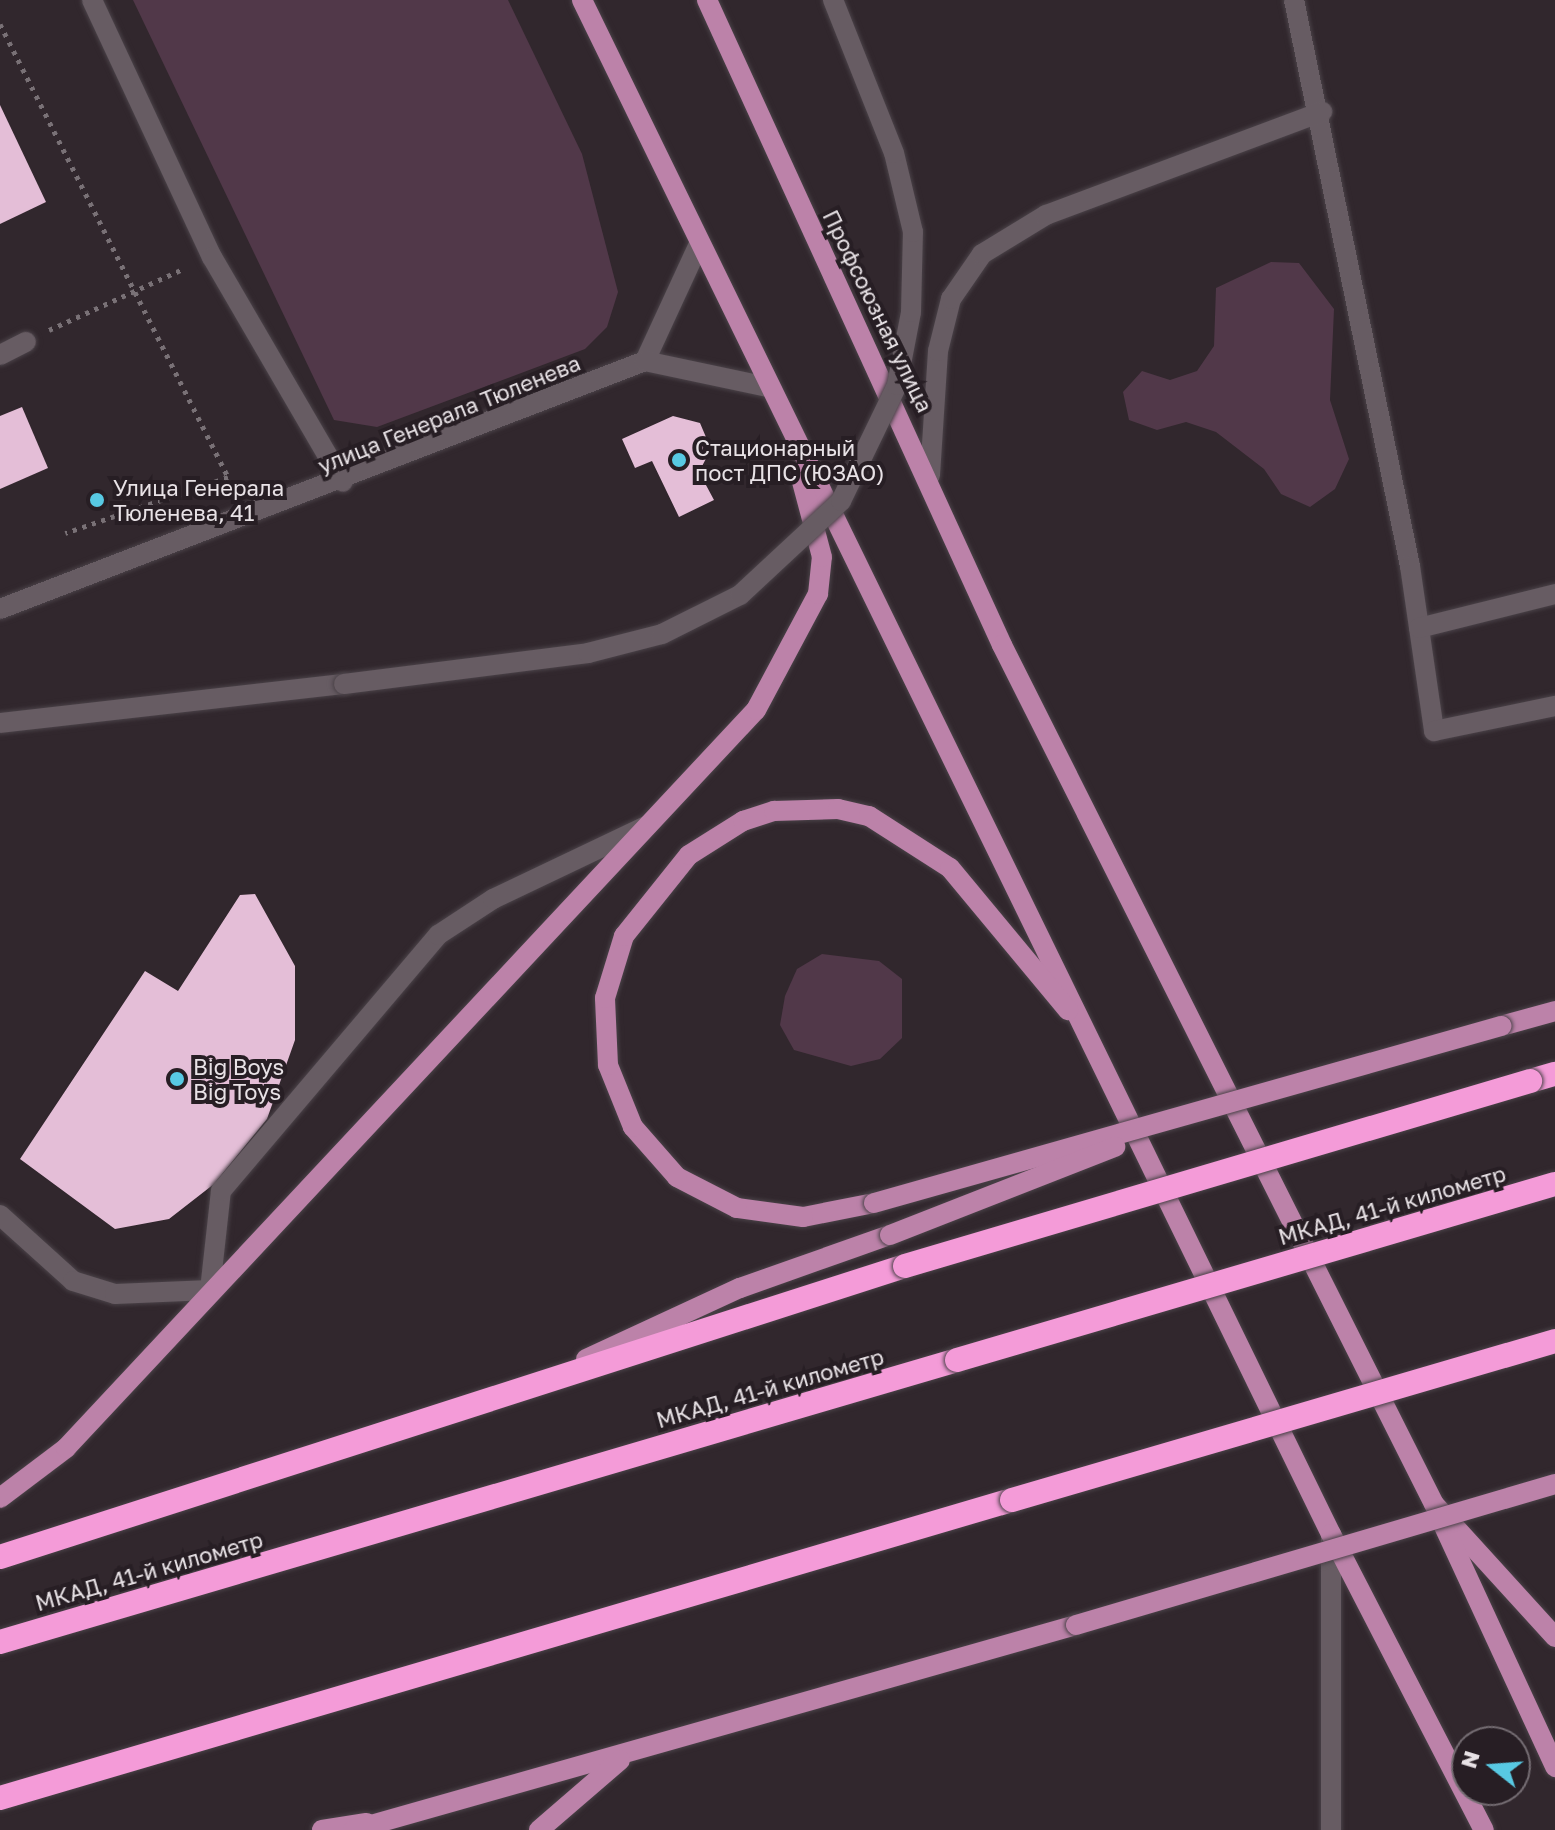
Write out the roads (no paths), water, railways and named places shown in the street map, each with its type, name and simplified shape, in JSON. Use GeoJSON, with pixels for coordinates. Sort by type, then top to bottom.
{"type":"FeatureCollection","features":[{"type":"Feature","properties":{"kind":"highway"},"geometry":{"type":"LineString","coordinates":[[0,1557],[542,1380],[905,1266],[1555,1074]]}},
{"type":"Feature","properties":{"kind":"highway","name":"МКАД, 41-й километр"},"geometry":{"type":"LineString","coordinates":[[0,1642],[1555,1184]]}},
{"type":"Feature","properties":{"kind":"highway"},"geometry":{"type":"LineString","coordinates":[[0,1798],[1555,1341]]}},
{"type":"Feature","properties":{"kind":"main road"},"geometry":{"type":"LineString","coordinates":[[582,0],[794,443],[1331,1534],[1484,1830]]}},
{"type":"Feature","properties":{"kind":"main road","name":"Профсоюзная улица"},"geometry":{"type":"LineString","coordinates":[[707,0],[930,475],[1002,645],[1434,1504]]}},
{"type":"Feature","properties":{"kind":"main road"},"geometry":{"type":"LineString","coordinates":[[0,1498],[66,1448],[210,1290],[658,820],[756,710],[818,594],[822,557],[794,443]]}},
{"type":"Feature","properties":{"kind":"main road"},"geometry":{"type":"LineString","coordinates":[[1088,1035],[950,868],[899,829],[838,809],[784,810],[743,821],[689,855],[624,936],[605,998],[608,1065],[633,1127],[677,1177],[737,1208],[803,1217],[874,1203],[1175,1123],[1555,1011]]}},
{"type":"Feature","properties":{"kind":"main road"},"geometry":{"type":"LineString","coordinates":[[542,1380],[740,1288],[890,1235],[1175,1123]]}},
{"type":"Feature","properties":{"kind":"main road"},"geometry":{"type":"LineString","coordinates":[[353,1830],[1076,1625],[1555,1484]]}},
{"type":"Feature","properties":{"kind":"main road"},"geometry":{"type":"LineString","coordinates":[[1434,1504],[1555,1637]]}},
{"type":"Feature","properties":{"kind":"main road"},"geometry":{"type":"LineString","coordinates":[[1434,1504],[1555,1767]]}},
{"type":"Feature","properties":{"kind":"main road"},"geometry":{"type":"LineString","coordinates":[[539,1830],[631,1752]]}},
{"type":"Feature","properties":{"kind":"main road"},"geometry":{"type":"LineString","coordinates":[[322,1830],[393,1818]]}},
{"type":"Feature","properties":{"kind":"street"},"geometry":{"type":"LineString","coordinates":[[92,0],[212,257],[343,482]]}},
{"type":"Feature","properties":{"kind":"street"},"geometry":{"type":"LineString","coordinates":[[0,723],[588,653],[662,634],[740,595],[841,501],[897,385],[911,312],[913,232],[894,153],[833,0]]}},
{"type":"Feature","properties":{"kind":"street"},"geometry":{"type":"LineString","coordinates":[[1294,0],[1322,112],[1419,628],[1434,731],[1555,706]]}},
{"type":"Feature","properties":{"kind":"street"},"geometry":{"type":"LineString","coordinates":[[930,475],[938,351],[951,299],[982,254],[1046,215],[1322,112]]}},
{"type":"Feature","properties":{"kind":"street"},"geometry":{"type":"LineString","coordinates":[[699,244],[645,361],[767,387]]}},
{"type":"Feature","properties":{"kind":"street"},"geometry":{"type":"LineString","coordinates":[[0,355],[26,342]]}},
{"type":"Feature","properties":{"kind":"street","name":"улица Генерала Тюленева"},"geometry":{"type":"LineString","coordinates":[[0,609],[343,482],[645,361]]}},
{"type":"Feature","properties":{"kind":"street"},"geometry":{"type":"LineString","coordinates":[[1419,628],[1555,594]]}},
{"type":"Feature","properties":{"kind":"street"},"geometry":{"type":"LineString","coordinates":[[0,1215],[73,1281],[115,1294],[210,1290],[221,1191],[438,935],[493,899],[658,820]]}},
{"type":"Feature","properties":{"kind":"street"},"geometry":{"type":"LineString","coordinates":[[1331,1534],[1331,1830]]}},
{"type":"Feature","properties":{"kind":"place","name":"Стационарный пост ДПС (ЮЗАО)"},"geometry":{"type":"Point","coordinates":[679,460]}},
{"type":"Feature","properties":{"kind":"place","name":"Улица Генерала Тюленева, 41"},"geometry":{"type":"Point","coordinates":[97,500]}},
{"type":"Feature","properties":{"kind":"place","name":"Big Boys Big Toys"},"geometry":{"type":"Point","coordinates":[177,1079]}}]}
